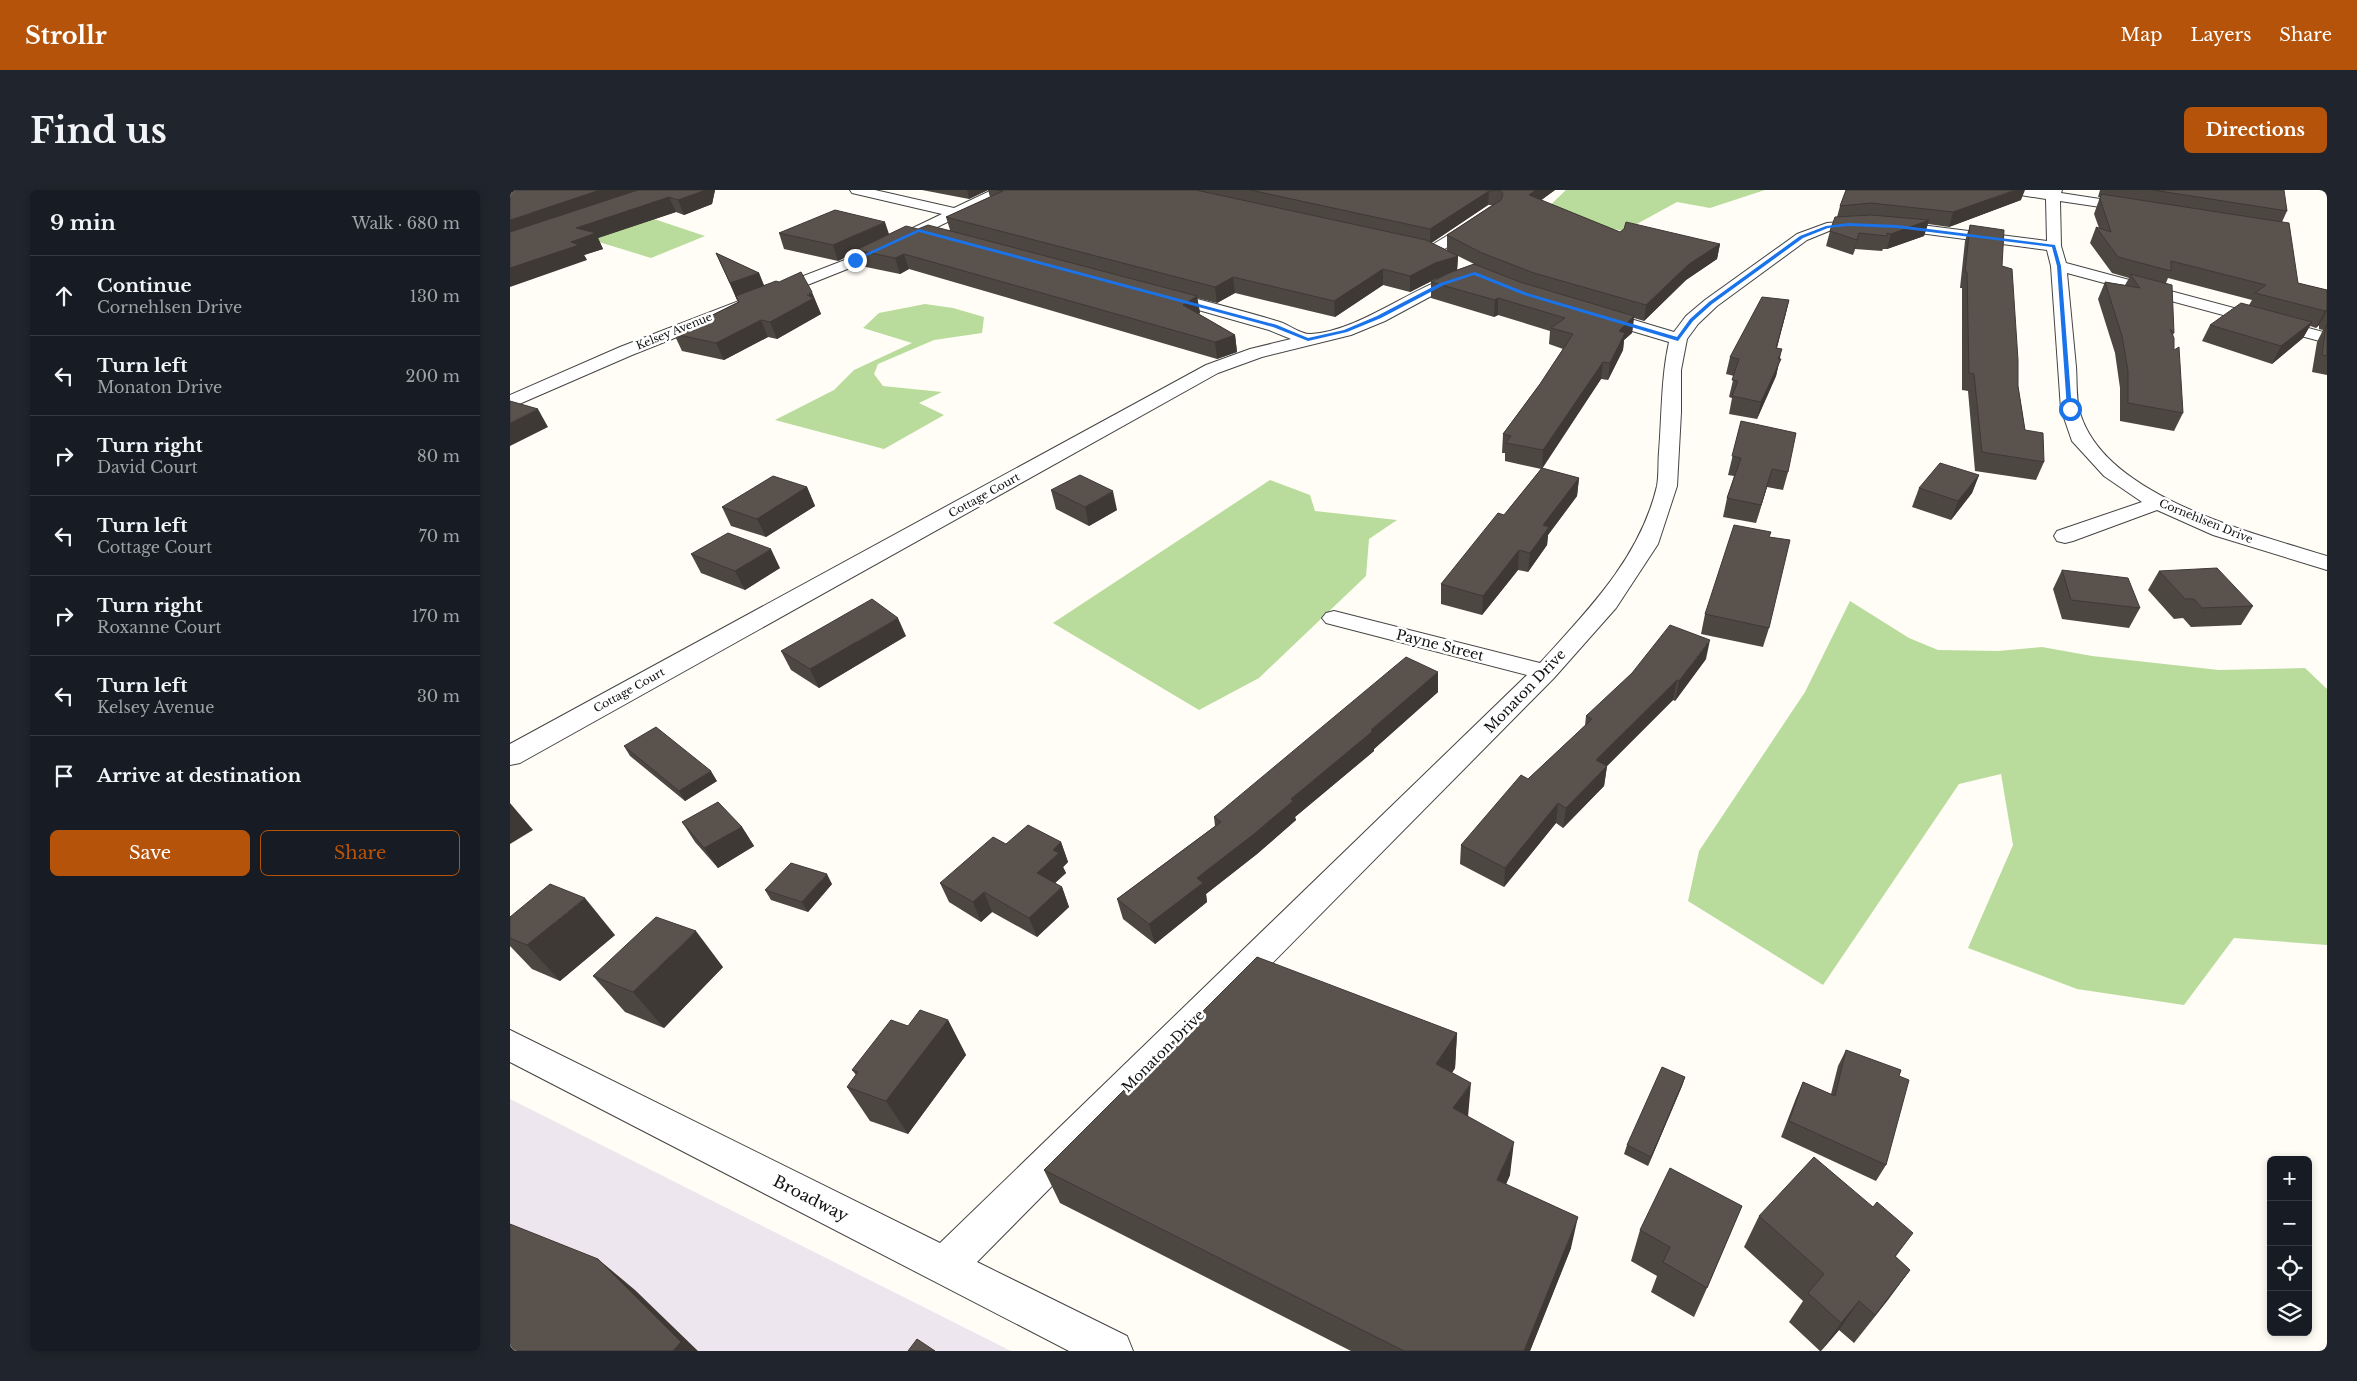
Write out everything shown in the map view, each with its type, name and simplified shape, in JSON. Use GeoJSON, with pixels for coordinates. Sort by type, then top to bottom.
{"type":"FeatureCollection","features":[{"type":"Feature","properties":{"kind":"street"},"geometry":{"type":"LineString","coordinates":[[857,190],[956,213]]}},
{"type":"Feature","properties":{"kind":"street","name":"Kelsey Avenue"},"geometry":{"type":"LineString","coordinates":[[510,402],[675,331],[813,278],[1003,190]]}},
{"type":"Feature","properties":{"kind":"street"},"geometry":{"type":"LineString","coordinates":[[2014,190],[2054,193],[2144,210]]}},
{"type":"Feature","properties":{"kind":"street","name":"Cornehlsen Drive"},"geometry":{"type":"LineString","coordinates":[[2054,193],[2056,256],[2070,409],[2082,441],[2111,472],[2158,504],[2221,530],[2327,562]]}},
{"type":"Feature","properties":{"kind":"street"},"geometry":{"type":"LineString","coordinates":[[1413,247],[1432,251],[1494,210]]}},
{"type":"Feature","properties":{"kind":"street","name":"Monaton Drive"},"geometry":{"type":"LineString","coordinates":[[944,1267],[1545,672],[1608,603],[1647,544],[1667,486],[1672,412],[1672,370],[1678,339],[1692,320],[1711,303],[1802,237],[1828,227],[1867,224],[1897,226],[2056,256],[2327,338]]}},
{"type":"Feature","properties":{"kind":"street"},"geometry":{"type":"LineString","coordinates":[[919,230],[938,235]]}},
{"type":"Feature","properties":{"kind":"street","name":"Cottage Court"},"geometry":{"type":"LineString","coordinates":[[510,756],[1212,369],[1256,353],[1345,331],[1379,317],[1442,284],[1466,269],[1432,251]]}},
{"type":"Feature","properties":{"kind":"street"},"geometry":{"type":"LineString","coordinates":[[1150,292],[1275,326],[1308,340]]}},
{"type":"Feature","properties":{"kind":"street"},"geometry":{"type":"LineString","coordinates":[[1583,311],[1678,339]]}},
{"type":"Feature","properties":{"kind":"street"},"geometry":{"type":"LineString","coordinates":[[2065,536],[2158,504]]}},
{"type":"Feature","properties":{"kind":"street","name":"Payne Street"},"geometry":{"type":"LineString","coordinates":[[1334,618],[1545,672]]}},
{"type":"Feature","properties":{"kind":"street","name":"Broadway"},"geometry":{"type":"LineString","coordinates":[[510,1045],[1112,1351]]}},
{"type":"Feature","properties":{"kind":"shaded area"},"geometry":{"type":"Polygon","coordinates":[[[510,1099],[1011,1351],[510,1351],[510,1099]]]}},
{"type":"Feature","properties":{"kind":"green space"},"geometry":{"type":"Polygon","coordinates":[[[1566,190],[1765,190],[1710,208],[1677,202],[1624,231],[1540,215],[1566,190]]]}},
{"type":"Feature","properties":{"kind":"green space"},"geometry":{"type":"Polygon","coordinates":[[[630,211],[705,236],[651,258],[573,234],[630,211]]]}},
{"type":"Feature","properties":{"kind":"green space"},"geometry":{"type":"Polygon","coordinates":[[[925,304],[953,308],[984,317],[982,333],[934,340],[878,364],[874,374],[883,386],[942,392],[919,403],[944,415],[884,449],[775,420],[834,390],[854,370],[912,343],[863,328],[879,313],[925,304]]]}},
{"type":"Feature","properties":{"kind":"green space"},"geometry":{"type":"Polygon","coordinates":[[[1270,480],[1310,495],[1315,511],[1397,520],[1369,539],[1366,576],[1259,678],[1199,710],[1053,623],[1270,480]]]}},
{"type":"Feature","properties":{"kind":"green space"},"geometry":{"type":"Polygon","coordinates":[[[1850,601],[1909,638],[1938,650],[1998,651],[2042,647],[2092,656],[2219,670],[2305,668],[2327,689],[2327,945],[2234,938],[2184,1005],[2077,989],[1968,948],[2013,845],[2001,774],[1959,784],[1823,985],[1688,901],[1699,851],[1805,692],[1850,601]]]}},
{"type":"Feature","properties":{"kind":"building"},"geometry":{"type":"Polygon","coordinates":[[[510,190],[600,190],[510,220],[510,190]]]}},
{"type":"Feature","properties":{"kind":"building"},"geometry":{"type":"Polygon","coordinates":[[[638,190],[706,190],[678,200],[669,197],[576,228],[596,233],[571,242],[579,245],[510,268],[510,232],[638,190]]]}},
{"type":"Feature","properties":{"kind":"building"},"geometry":{"type":"Polygon","coordinates":[[[997,190],[1196,190],[1426,240],[1458,256],[1435,263],[1410,276],[1383,269],[1334,301],[1233,277],[1215,287],[946,217],[1003,191],[997,190]]]}},
{"type":"Feature","properties":{"kind":"building"},"geometry":{"type":"Polygon","coordinates":[[[1250,190],[1500,190],[1489,191],[1430,229],[1250,190]]]}},
{"type":"Feature","properties":{"kind":"building"},"geometry":{"type":"Polygon","coordinates":[[[1500,190],[1536,190],[1529,195],[1620,232],[1624,229],[1626,222],[1720,244],[1689,264],[1646,305],[1534,273],[1482,253],[1447,235],[1501,200],[1503,194],[1500,190]]]}},
{"type":"Feature","properties":{"kind":"building"},"geometry":{"type":"Polygon","coordinates":[[[1846,190],[2015,190],[1953,212],[1871,203],[1840,206],[1846,190]]]}},
{"type":"Feature","properties":{"kind":"building"},"geometry":{"type":"Polygon","coordinates":[[[2153,190],[2284,190],[2287,211],[2153,190]]]}},
{"type":"Feature","properties":{"kind":"building"},"geometry":{"type":"Polygon","coordinates":[[[2101,194],[2289,223],[2298,283],[2327,290],[2327,310],[2255,293],[2266,285],[2171,261],[2171,271],[2118,257],[2096,227],[2111,232],[2100,199],[2101,194]]]}},
{"type":"Feature","properties":{"kind":"building"},"geometry":{"type":"Polygon","coordinates":[[[835,210],[885,222],[833,245],[779,233],[835,210]]]}},
{"type":"Feature","properties":{"kind":"building"},"geometry":{"type":"Polygon","coordinates":[[[1871,215],[1929,220],[1891,234],[1887,233],[1887,236],[1859,233],[1857,240],[1830,231],[1835,217],[1871,215]]]}},
{"type":"Feature","properties":{"kind":"building"},"geometry":{"type":"Polygon","coordinates":[[[928,225],[1197,296],[1183,305],[1235,335],[1215,342],[904,254],[895,258],[856,250],[906,226],[918,229],[928,225]]]}},
{"type":"Feature","properties":{"kind":"building"},"geometry":{"type":"Polygon","coordinates":[[[1970,225],[2004,230],[2002,266],[2012,269],[2018,386],[2025,430],[2043,433],[2044,462],[1982,452],[1974,374],[1969,373],[1967,272],[1965,272],[1970,225]]]}},
{"type":"Feature","properties":{"kind":"building"},"geometry":{"type":"Polygon","coordinates":[[[716,253],[759,273],[730,283],[716,253]]]}},
{"type":"Feature","properties":{"kind":"building"},"geometry":{"type":"Polygon","coordinates":[[[1474,264],[1520,282],[1634,316],[1619,331],[1625,333],[1610,363],[1603,362],[1543,450],[1506,443],[1511,436],[1503,434],[1540,384],[1573,334],[1551,328],[1565,318],[1498,298],[1495,300],[1431,282],[1474,264]]]}},
{"type":"Feature","properties":{"kind":"building"},"geometry":{"type":"Polygon","coordinates":[[[801,272],[812,292],[807,295],[814,298],[770,322],[761,320],[716,343],[674,334],[739,302],[736,296],[776,281],[779,282],[801,272]]]}},
{"type":"Feature","properties":{"kind":"building"},"geometry":{"type":"Polygon","coordinates":[[[2130,274],[2172,285],[2174,333],[2170,329],[2174,338],[2174,350],[2179,347],[2183,413],[2128,403],[2128,371],[2122,336],[2105,282],[2140,288],[2130,274]]]}},
{"type":"Feature","properties":{"kind":"building"},"geometry":{"type":"Polygon","coordinates":[[[1762,297],[1789,300],[1776,348],[1782,349],[1778,359],[1781,359],[1761,402],[1732,396],[1738,381],[1732,380],[1739,359],[1730,357],[1762,297]]]}},
{"type":"Feature","properties":{"kind":"building"},"geometry":{"type":"Polygon","coordinates":[[[2241,303],[2312,322],[2281,346],[2210,325],[2241,303]]]}},
{"type":"Feature","properties":{"kind":"building"},"geometry":{"type":"Polygon","coordinates":[[[2327,325],[2327,356],[2322,355],[2327,325]]]}},
{"type":"Feature","properties":{"kind":"building"},"geometry":{"type":"Polygon","coordinates":[[[510,401],[538,409],[510,423],[510,401]]]}},
{"type":"Feature","properties":{"kind":"building"},"geometry":{"type":"Polygon","coordinates":[[[1741,421],[1796,433],[1788,472],[1772,469],[1761,505],[1727,498],[1741,458],[1732,456],[1741,421]]]}},
{"type":"Feature","properties":{"kind":"building"},"geometry":{"type":"Polygon","coordinates":[[[1940,463],[1979,475],[1958,501],[1919,488],[1940,463]]]}},
{"type":"Feature","properties":{"kind":"building"},"geometry":{"type":"Polygon","coordinates":[[[1542,468],[1579,478],[1543,525],[1549,527],[1530,553],[1519,550],[1483,596],[1441,584],[1498,513],[1504,515],[1542,468]]]}},
{"type":"Feature","properties":{"kind":"building"},"geometry":{"type":"Polygon","coordinates":[[[1080,475],[1113,491],[1085,507],[1051,490],[1080,475]]]}},
{"type":"Feature","properties":{"kind":"building"},"geometry":{"type":"Polygon","coordinates":[[[773,476],[807,487],[757,519],[722,507],[773,476]]]}},
{"type":"Feature","properties":{"kind":"building"},"geometry":{"type":"Polygon","coordinates":[[[1734,525],[1771,532],[1769,537],[1790,540],[1769,628],[1705,614],[1734,525]]]}},
{"type":"Feature","properties":{"kind":"building"},"geometry":{"type":"Polygon","coordinates":[[[728,533],[771,549],[735,571],[691,554],[728,533]]]}},
{"type":"Feature","properties":{"kind":"building"},"geometry":{"type":"Polygon","coordinates":[[[2217,568],[2253,606],[2202,608],[2194,599],[2185,599],[2159,571],[2217,568]]]}},
{"type":"Feature","properties":{"kind":"building"},"geometry":{"type":"Polygon","coordinates":[[[2062,570],[2128,578],[2140,608],[2071,600],[2062,570]]]}},
{"type":"Feature","properties":{"kind":"building"},"geometry":{"type":"Polygon","coordinates":[[[872,599],[898,618],[810,669],[781,651],[872,599]]]}},
{"type":"Feature","properties":{"kind":"building"},"geometry":{"type":"Polygon","coordinates":[[[1670,625],[1710,640],[1679,681],[1677,680],[1596,760],[1607,766],[1566,808],[1558,803],[1505,868],[1461,845],[1521,775],[1528,779],[1592,719],[1586,716],[1632,673],[1670,625]]]}},
{"type":"Feature","properties":{"kind":"building"},"geometry":{"type":"Polygon","coordinates":[[[1406,657],[1438,672],[1371,730],[1373,731],[1291,799],[1293,801],[1197,878],[1203,883],[1149,924],[1117,899],[1221,822],[1214,817],[1406,657]]]}},
{"type":"Feature","properties":{"kind":"building"},"geometry":{"type":"Polygon","coordinates":[[[656,727],[711,771],[679,791],[624,746],[656,727]]]}},
{"type":"Feature","properties":{"kind":"building"},"geometry":{"type":"Polygon","coordinates":[[[718,802],[742,827],[704,848],[682,822],[718,802]]]}},
{"type":"Feature","properties":{"kind":"building"},"geometry":{"type":"Polygon","coordinates":[[[1028,825],[1061,842],[1053,850],[1059,853],[1037,873],[1062,887],[1029,918],[984,892],[973,902],[940,883],[993,837],[1006,844],[1028,825]]]}},
{"type":"Feature","properties":{"kind":"building"},"geometry":{"type":"Polygon","coordinates":[[[791,863],[827,874],[802,902],[765,890],[791,863]]]}},
{"type":"Feature","properties":{"kind":"building"},"geometry":{"type":"Polygon","coordinates":[[[550,884],[585,898],[527,945],[510,938],[510,917],[550,884]]]}},
{"type":"Feature","properties":{"kind":"building"},"geometry":{"type":"Polygon","coordinates":[[[656,917],[696,931],[633,992],[593,976],[656,917]]]}},
{"type":"Feature","properties":{"kind":"building"},"geometry":{"type":"Polygon","coordinates":[[[1257,957],[1457,1033],[1436,1064],[1471,1083],[1453,1108],[1514,1142],[1497,1180],[1578,1217],[1524,1351],[1404,1351],[1044,1170],[1257,957]]]}},
{"type":"Feature","properties":{"kind":"building"},"geometry":{"type":"Polygon","coordinates":[[[920,1010],[948,1020],[886,1101],[847,1087],[858,1072],[852,1070],[891,1020],[908,1026],[920,1010]]]}},
{"type":"Feature","properties":{"kind":"building"},"geometry":{"type":"Polygon","coordinates":[[[1846,1050],[1901,1070],[1899,1076],[1909,1080],[1886,1165],[1789,1121],[1803,1082],[1835,1096],[1846,1050]]]}},
{"type":"Feature","properties":{"kind":"building"},"geometry":{"type":"Polygon","coordinates":[[[1662,1067],[1685,1077],[1651,1157],[1627,1145],[1662,1067]]]}},
{"type":"Feature","properties":{"kind":"building"},"geometry":{"type":"Polygon","coordinates":[[[1814,1157],[1873,1207],[1877,1202],[1913,1233],[1895,1256],[1910,1270],[1875,1315],[1859,1301],[1841,1323],[1808,1293],[1824,1274],[1759,1216],[1814,1157]]]}},
{"type":"Feature","properties":{"kind":"building"},"geometry":{"type":"Polygon","coordinates":[[[1670,1168],[1742,1206],[1707,1288],[1663,1262],[1670,1247],[1640,1230],[1670,1168]]]}},
{"type":"Feature","properties":{"kind":"building"},"geometry":{"type":"Polygon","coordinates":[[[510,1224],[598,1259],[681,1342],[673,1351],[510,1351],[510,1224]]]}},
{"type":"Feature","properties":{"kind":"building"},"geometry":{"type":"Polygon","coordinates":[[[917,1339],[935,1351],[908,1351],[917,1339]]]}},
{"type":"Feature","properties":{"kind":"route"},"geometry":{"type":"LineString","coordinates":[[855,260],[919,230],[1275,326],[1308,340],[1345,331],[1379,317],[1442,284],[1475,273],[1526,294],[1678,339],[1692,320],[1711,303],[1813,231],[1848,224],[1897,226],[2054,246],[2059,266],[2070,409]]}}]}
